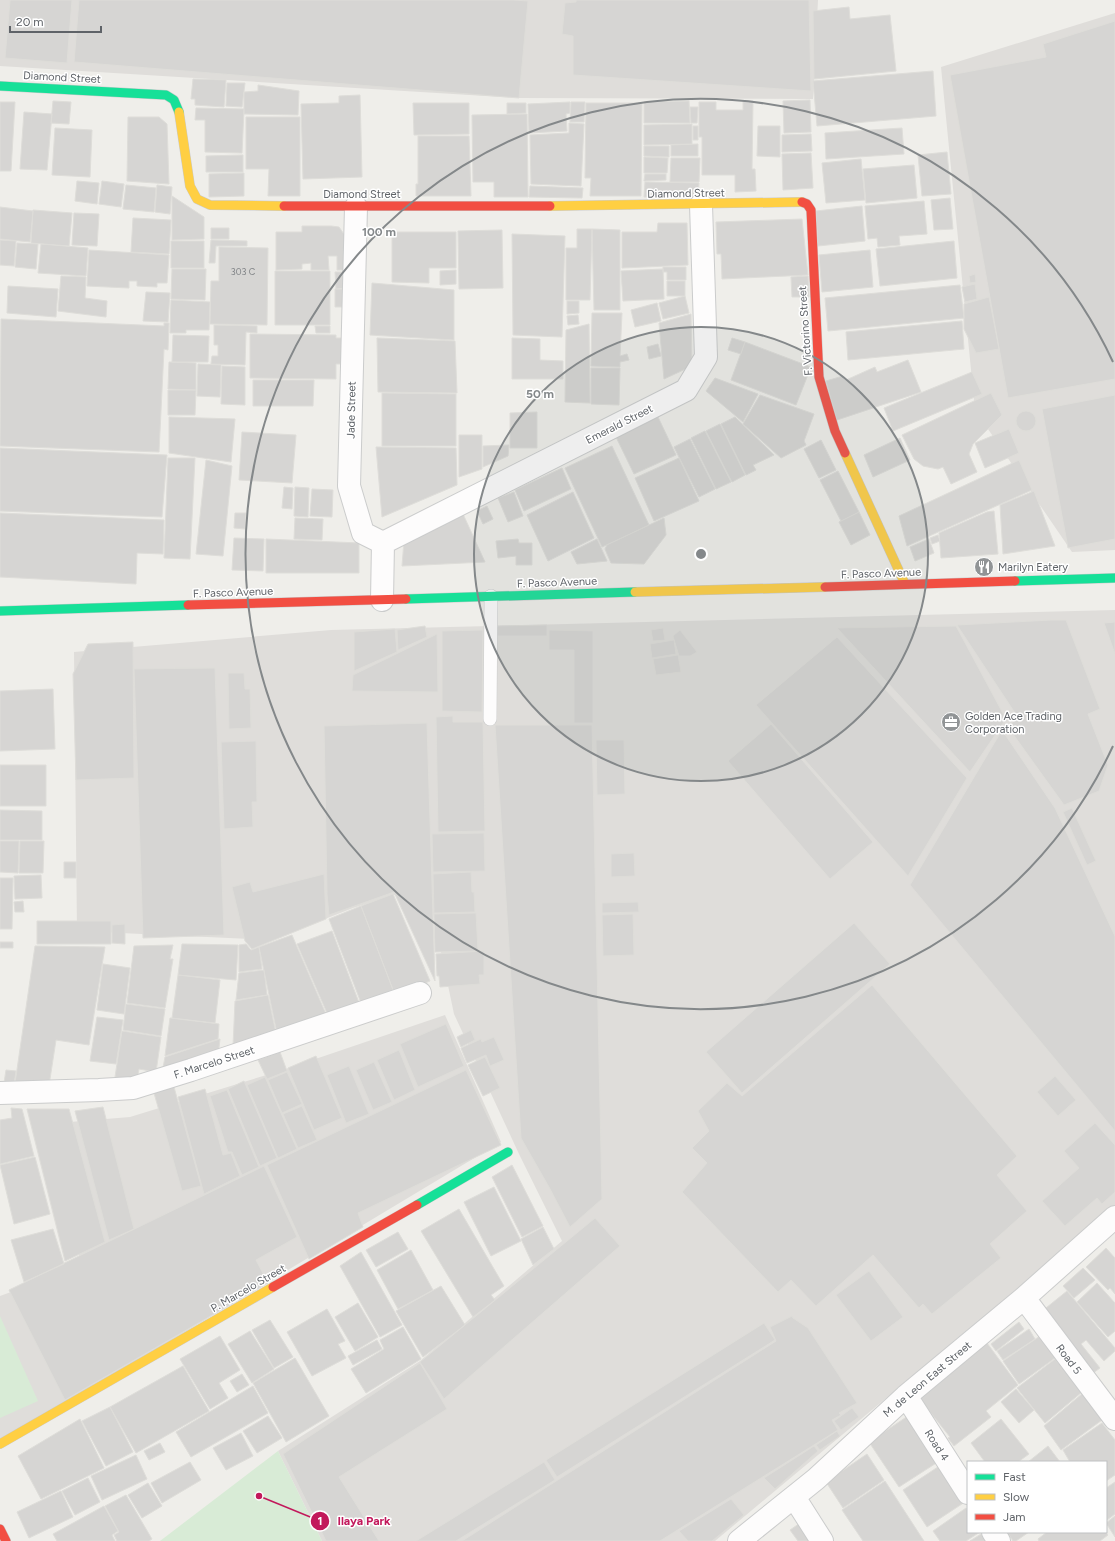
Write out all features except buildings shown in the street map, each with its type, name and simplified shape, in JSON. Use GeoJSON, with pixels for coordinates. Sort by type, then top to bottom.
{"type":"FeatureCollection","features":[{"type":"Feature","properties":{"kind":"street","name":"Diamond Street"},"geometry":{"type":"LineString","coordinates":[[0,86],[166,95],[174,100],[179,110],[190,186],[197,199],[210,205],[356,207],[701,205],[801,202],[807,204]]}},
{"type":"Feature","properties":{"kind":"street","name":"F. Victorino Street"},"geometry":{"type":"LineString","coordinates":[[807,204],[810,210],[820,377],[835,431],[905,584]]}},
{"type":"Feature","properties":{"kind":"street","name":"Emerald Street"},"geometry":{"type":"LineString","coordinates":[[383,543],[686,390],[706,356],[701,205]]}},
{"type":"Feature","properties":{"kind":"street","name":"Jade Street"},"geometry":{"type":"LineString","coordinates":[[356,207],[349,486],[363,533],[383,543]]}},
{"type":"Feature","properties":{"kind":"street"},"geometry":{"type":"LineString","coordinates":[[382,600],[383,543]]}},
{"type":"Feature","properties":{"kind":"street","name":"F. Pasco Avenue"},"geometry":{"type":"LineString","coordinates":[[0,611],[1115,578]]}},
{"type":"Feature","properties":{"kind":"street","name":"F. Marcelo Street"},"geometry":{"type":"LineString","coordinates":[[0,1093],[133,1088],[420,993]]}},
{"type":"Feature","properties":{"kind":"street","name":"P. Marcelo Street"},"geometry":{"type":"LineString","coordinates":[[0,1444],[508,1152]]}},
{"type":"Feature","properties":{"kind":"street","name":"M. de Leon East Street"},"geometry":{"type":"LineString","coordinates":[[739,1541],[816,1479],[906,1396],[1024,1298],[1115,1216]]}},
{"type":"Feature","properties":{"kind":"street","name":"Road 5"},"geometry":{"type":"LineString","coordinates":[[1024,1298],[1115,1419]]}},
{"type":"Feature","properties":{"kind":"street","name":"Road 4"},"geometry":{"type":"LineString","coordinates":[[906,1396],[967,1491]]}},
{"type":"Feature","properties":{"kind":"street"},"geometry":{"type":"LineString","coordinates":[[794,1497],[822,1541]]}},
{"type":"Feature","properties":{"kind":"street"},"geometry":{"type":"LineString","coordinates":[[0,1529],[6,1541]]}},
{"type":"Feature","properties":{"kind":"lane"},"geometry":{"type":"LineString","coordinates":[[490,719],[491,596]]}},
{"type":"Feature","properties":{"kind":"shaded area"},"geometry":{"type":"Polygon","coordinates":[[[0,0],[818,0],[813,99],[520,98],[0,66],[0,0]]]}},
{"type":"Feature","properties":{"kind":"shaded area"},"geometry":{"type":"Polygon","coordinates":[[[1115,13],[1115,550],[1072,552],[975,410],[941,67],[1115,13]]]}},
{"type":"Feature","properties":{"kind":"shaded area"},"geometry":{"type":"Polygon","coordinates":[[[1115,610],[1115,1207],[715,1541],[322,1541],[278,1451],[420,1361],[562,1241],[519,1154],[454,1014],[432,909],[408,891],[353,908],[271,940],[77,931],[74,652],[331,630],[1115,610]]]}},
{"type":"Feature","properties":{"kind":"shaded area"},"geometry":{"type":"Polygon","coordinates":[[[445,1015],[501,1142],[0,1443],[0,1296],[83,1266],[34,1125],[130,1117],[286,1069],[445,1015]]]}},
{"type":"Feature","properties":{"kind":"green space"},"geometry":{"type":"Polygon","coordinates":[[[0,1316],[38,1401],[0,1418],[0,1316]]]}},
{"type":"Feature","properties":{"kind":"green space"},"geometry":{"type":"Polygon","coordinates":[[[278,1451],[322,1541],[160,1541],[278,1451]]]}},
{"type":"Feature","properties":{"kind":"traffic: fast"},"geometry":{"type":"LineString","coordinates":[[0,86],[166,95],[174,100],[179,112]]}},
{"type":"Feature","properties":{"kind":"traffic: fast"},"geometry":{"type":"LineString","coordinates":[[1015,581],[1115,578]]}},
{"type":"Feature","properties":{"kind":"traffic: fast"},"geometry":{"type":"LineString","coordinates":[[406,599],[635,592]]}},
{"type":"Feature","properties":{"kind":"traffic: fast"},"geometry":{"type":"LineString","coordinates":[[0,611],[188,605]]}},
{"type":"Feature","properties":{"kind":"traffic: fast"},"geometry":{"type":"LineString","coordinates":[[417,1205],[508,1152]]}},
{"type":"Feature","properties":{"kind":"traffic: slow"},"geometry":{"type":"LineString","coordinates":[[179,112],[190,186],[197,199],[210,205],[284,206]]}},
{"type":"Feature","properties":{"kind":"traffic: slow"},"geometry":{"type":"LineString","coordinates":[[550,206],[802,202]]}},
{"type":"Feature","properties":{"kind":"traffic: slow"},"geometry":{"type":"LineString","coordinates":[[845,453],[905,584]]}},
{"type":"Feature","properties":{"kind":"traffic: slow"},"geometry":{"type":"LineString","coordinates":[[635,592],[825,587]]}},
{"type":"Feature","properties":{"kind":"traffic: slow"},"geometry":{"type":"LineString","coordinates":[[0,1444],[273,1287]]}},
{"type":"Feature","properties":{"kind":"traffic: jam"},"geometry":{"type":"LineString","coordinates":[[802,202],[807,204],[811,210],[819,377],[835,431],[845,453]]}},
{"type":"Feature","properties":{"kind":"traffic: jam"},"geometry":{"type":"LineString","coordinates":[[284,206],[550,206]]}},
{"type":"Feature","properties":{"kind":"traffic: jam"},"geometry":{"type":"LineString","coordinates":[[825,587],[1015,581]]}},
{"type":"Feature","properties":{"kind":"traffic: jam"},"geometry":{"type":"LineString","coordinates":[[188,605],[406,599]]}},
{"type":"Feature","properties":{"kind":"traffic: jam"},"geometry":{"type":"LineString","coordinates":[[273,1287],[417,1205]]}},
{"type":"Feature","properties":{"kind":"traffic: jam"},"geometry":{"type":"LineString","coordinates":[[0,1529],[6,1541]]}},
{"type":"Feature","properties":{"kind":"place","name":"Marilyn Eatery"},"geometry":{"type":"Point","coordinates":[984,567]}},
{"type":"Feature","properties":{"kind":"place","name":"Golden Ace Trading Corporation"},"geometry":{"type":"Point","coordinates":[951,722]}},
{"type":"Feature","properties":{"kind":"place","name":"Ilaya Park"},"geometry":{"type":"Point","coordinates":[259,1496]}}]}
